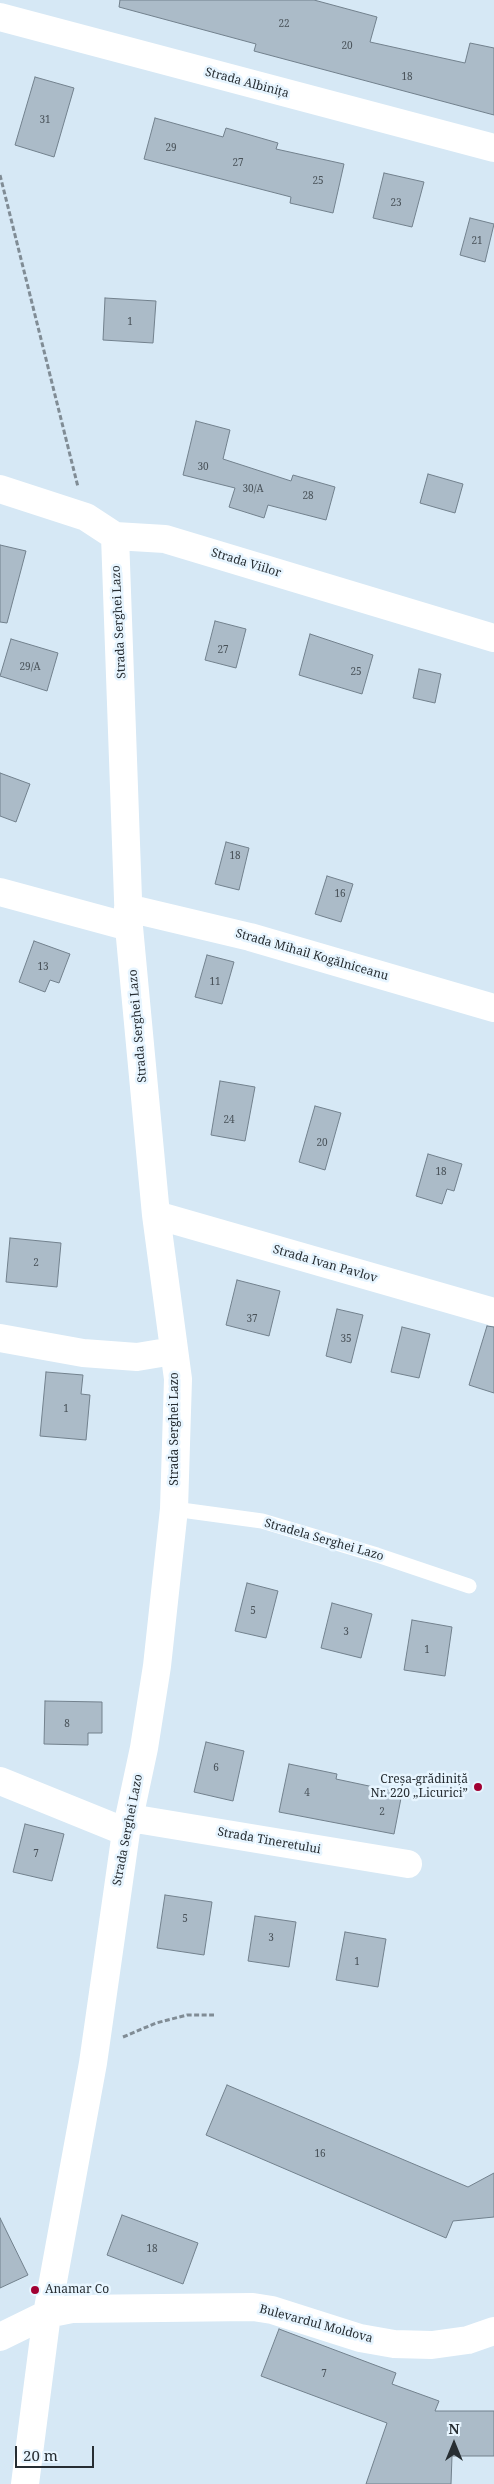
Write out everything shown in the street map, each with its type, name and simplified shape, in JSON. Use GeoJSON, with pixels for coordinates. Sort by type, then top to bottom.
{"type":"FeatureCollection","features":[{"type":"Feature","properties":{"kind":"street","name":"Strada Albinița"},"geometry":{"type":"LineString","coordinates":[[0,17],[494,148]]}},
{"type":"Feature","properties":{"kind":"street","name":"Strada Viilor"},"geometry":{"type":"LineString","coordinates":[[0,489],[86,517],[115,536],[165,539],[494,638]]}},
{"type":"Feature","properties":{"kind":"street","name":"Strada Serghei Lazo"},"geometry":{"type":"LineString","coordinates":[[25,2484],[47,2314],[96,2049],[128,1825],[157,1666],[174,1509],[178,1379],[156,1215],[129,917],[115,536]]}},
{"type":"Feature","properties":{"kind":"street","name":"Strada Mihail Kogălniceanu"},"geometry":{"type":"LineString","coordinates":[[0,892],[129,917],[250,937],[494,1008]]}},
{"type":"Feature","properties":{"kind":"street","name":"Strada Ivan Pavlov"},"geometry":{"type":"LineString","coordinates":[[156,1215],[494,1312]]}},
{"type":"Feature","properties":{"kind":"street"},"geometry":{"type":"LineString","coordinates":[[0,1338],[83,1353],[137,1356],[173,1351]]}},
{"type":"Feature","properties":{"kind":"street","name":"Strada Tineretului"},"geometry":{"type":"LineString","coordinates":[[0,1782],[128,1825],[408,1864]]}},
{"type":"Feature","properties":{"kind":"street","name":"Bulevardul Moldova"},"geometry":{"type":"LineString","coordinates":[[47,2314],[72,2309],[253,2307],[272,2310],[360,2338],[394,2344],[432,2345],[468,2340],[494,2332]]}},
{"type":"Feature","properties":{"kind":"street"},"geometry":{"type":"LineString","coordinates":[[0,2337],[47,2314]]}},
{"type":"Feature","properties":{"kind":"lane","name":"Stradela Serghei Lazo"},"geometry":{"type":"LineString","coordinates":[[174,1509],[262,1521],[377,1555],[469,1586]]}},
{"type":"Feature","properties":{"kind":"path"},"geometry":{"type":"LineString","coordinates":[[0,175],[86,517]]}},
{"type":"Feature","properties":{"kind":"path"},"geometry":{"type":"LineString","coordinates":[[96,2049],[156,2023],[187,2015],[214,2015]]}},
{"type":"Feature","properties":{"kind":"building"},"geometry":{"type":"Polygon","coordinates":[[[120,0],[314,0],[377,17],[370,42],[465,63],[470,43],[494,48],[494,115],[254,51],[256,44],[119,7],[120,0]]]}},
{"type":"Feature","properties":{"kind":"building"},"geometry":{"type":"Polygon","coordinates":[[[35,77],[74,88],[54,157],[15,145],[35,77]]]}},
{"type":"Feature","properties":{"kind":"building"},"geometry":{"type":"Polygon","coordinates":[[[155,118],[223,137],[226,128],[278,143],[276,149],[344,164],[333,213],[290,203],[291,197],[144,159],[155,118]]]}},
{"type":"Feature","properties":{"kind":"building"},"geometry":{"type":"Polygon","coordinates":[[[384,173],[424,182],[412,227],[373,218],[384,173]]]}},
{"type":"Feature","properties":{"kind":"building"},"geometry":{"type":"Polygon","coordinates":[[[470,218],[494,224],[485,262],[460,255],[470,218]]]}},
{"type":"Feature","properties":{"kind":"building"},"geometry":{"type":"Polygon","coordinates":[[[105,298],[156,301],[153,343],[103,340],[105,298]]]}},
{"type":"Feature","properties":{"kind":"building"},"geometry":{"type":"Polygon","coordinates":[[[196,421],[230,430],[223,459],[291,481],[293,475],[335,487],[326,520],[268,505],[264,518],[229,507],[235,488],[183,475],[196,421]]]}},
{"type":"Feature","properties":{"kind":"building"},"geometry":{"type":"Polygon","coordinates":[[[428,474],[463,484],[455,513],[420,503],[428,474]]]}},
{"type":"Feature","properties":{"kind":"building"},"geometry":{"type":"Polygon","coordinates":[[[0,545],[26,551],[7,623],[0,622],[0,545]]]}},
{"type":"Feature","properties":{"kind":"building"},"geometry":{"type":"Polygon","coordinates":[[[215,621],[246,629],[236,668],[205,660],[215,621]]]}},
{"type":"Feature","properties":{"kind":"building"},"geometry":{"type":"Polygon","coordinates":[[[310,634],[373,655],[362,694],[299,675],[310,634]]]}},
{"type":"Feature","properties":{"kind":"building"},"geometry":{"type":"Polygon","coordinates":[[[11,639],[58,653],[47,691],[0,676],[11,639]]]}},
{"type":"Feature","properties":{"kind":"building"},"geometry":{"type":"Polygon","coordinates":[[[419,669],[441,674],[435,703],[413,698],[419,669]]]}},
{"type":"Feature","properties":{"kind":"building"},"geometry":{"type":"Polygon","coordinates":[[[0,773],[30,784],[16,822],[0,816],[0,773]]]}},
{"type":"Feature","properties":{"kind":"building"},"geometry":{"type":"Polygon","coordinates":[[[226,842],[249,848],[239,890],[215,884],[226,842]]]}},
{"type":"Feature","properties":{"kind":"building"},"geometry":{"type":"Polygon","coordinates":[[[327,876],[353,884],[341,922],[315,914],[327,876]]]}},
{"type":"Feature","properties":{"kind":"building"},"geometry":{"type":"Polygon","coordinates":[[[34,941],[70,954],[59,983],[50,980],[45,992],[19,982],[34,941]]]}},
{"type":"Feature","properties":{"kind":"building"},"geometry":{"type":"Polygon","coordinates":[[[207,955],[234,962],[222,1004],[195,997],[207,955]]]}},
{"type":"Feature","properties":{"kind":"building"},"geometry":{"type":"Polygon","coordinates":[[[220,1081],[255,1087],[245,1141],[211,1135],[220,1081]]]}},
{"type":"Feature","properties":{"kind":"building"},"geometry":{"type":"Polygon","coordinates":[[[315,1106],[341,1113],[325,1170],[299,1162],[315,1106]]]}},
{"type":"Feature","properties":{"kind":"building"},"geometry":{"type":"Polygon","coordinates":[[[428,1154],[462,1164],[454,1191],[447,1189],[442,1204],[416,1196],[428,1154]]]}},
{"type":"Feature","properties":{"kind":"building"},"geometry":{"type":"Polygon","coordinates":[[[10,1238],[61,1243],[57,1287],[6,1282],[10,1238]]]}},
{"type":"Feature","properties":{"kind":"building"},"geometry":{"type":"Polygon","coordinates":[[[237,1280],[280,1291],[269,1336],[226,1325],[237,1280]]]}},
{"type":"Feature","properties":{"kind":"building"},"geometry":{"type":"Polygon","coordinates":[[[337,1309],[363,1315],[351,1363],[326,1356],[337,1309]]]}},
{"type":"Feature","properties":{"kind":"building"},"geometry":{"type":"Polygon","coordinates":[[[487,1326],[494,1327],[494,1393],[469,1385],[487,1326]]]}},
{"type":"Feature","properties":{"kind":"building"},"geometry":{"type":"Polygon","coordinates":[[[402,1327],[430,1334],[419,1378],[391,1372],[402,1327]]]}},
{"type":"Feature","properties":{"kind":"building"},"geometry":{"type":"Polygon","coordinates":[[[46,1372],[83,1375],[81,1394],[90,1395],[86,1440],[40,1436],[46,1372]]]}},
{"type":"Feature","properties":{"kind":"building"},"geometry":{"type":"Polygon","coordinates":[[[247,1583],[278,1591],[266,1638],[235,1631],[247,1583]]]}},
{"type":"Feature","properties":{"kind":"building"},"geometry":{"type":"Polygon","coordinates":[[[332,1603],[372,1614],[361,1658],[321,1648],[332,1603]]]}},
{"type":"Feature","properties":{"kind":"building"},"geometry":{"type":"Polygon","coordinates":[[[412,1620],[452,1627],[445,1676],[404,1670],[412,1620]]]}},
{"type":"Feature","properties":{"kind":"building"},"geometry":{"type":"Polygon","coordinates":[[[45,1701],[102,1702],[102,1733],[88,1733],[88,1745],[44,1744],[45,1701]]]}},
{"type":"Feature","properties":{"kind":"building"},"geometry":{"type":"Polygon","coordinates":[[[206,1742],[244,1751],[233,1801],[194,1792],[206,1742]]]}},
{"type":"Feature","properties":{"kind":"building"},"geometry":{"type":"Polygon","coordinates":[[[289,1764],[337,1774],[336,1779],[402,1793],[394,1834],[279,1812],[289,1764]]]}},
{"type":"Feature","properties":{"kind":"building"},"geometry":{"type":"Polygon","coordinates":[[[25,1824],[64,1834],[52,1881],[13,1872],[25,1824]]]}},
{"type":"Feature","properties":{"kind":"building"},"geometry":{"type":"Polygon","coordinates":[[[165,1895],[212,1902],[204,1955],[157,1948],[165,1895]]]}},
{"type":"Feature","properties":{"kind":"building"},"geometry":{"type":"Polygon","coordinates":[[[255,1916],[296,1922],[289,1967],[248,1961],[255,1916]]]}},
{"type":"Feature","properties":{"kind":"building"},"geometry":{"type":"Polygon","coordinates":[[[345,1932],[386,1939],[378,1987],[336,1980],[345,1932]]]}},
{"type":"Feature","properties":{"kind":"building"},"geometry":{"type":"Polygon","coordinates":[[[227,2085],[468,2187],[494,2173],[494,2217],[453,2221],[446,2238],[206,2135],[227,2085]]]}},
{"type":"Feature","properties":{"kind":"building"},"geometry":{"type":"Polygon","coordinates":[[[122,2215],[198,2243],[183,2284],[107,2255],[122,2215]]]}},
{"type":"Feature","properties":{"kind":"building"},"geometry":{"type":"Polygon","coordinates":[[[0,2218],[28,2275],[0,2288],[0,2218]]]}},
{"type":"Feature","properties":{"kind":"building"},"geometry":{"type":"Polygon","coordinates":[[[279,2329],[396,2373],[392,2384],[439,2401],[435,2411],[494,2411],[494,2456],[452,2456],[451,2484],[366,2484],[387,2423],[261,2376],[279,2329]]]}},
{"type":"Feature","properties":{"kind":"place","name":"Creșa-grădiniță Nr. 220 „Licurici”"},"geometry":{"type":"Point","coordinates":[478,1787]}},
{"type":"Feature","properties":{"kind":"place","name":"Anamar Co"},"geometry":{"type":"Point","coordinates":[35,2290]}}]}
